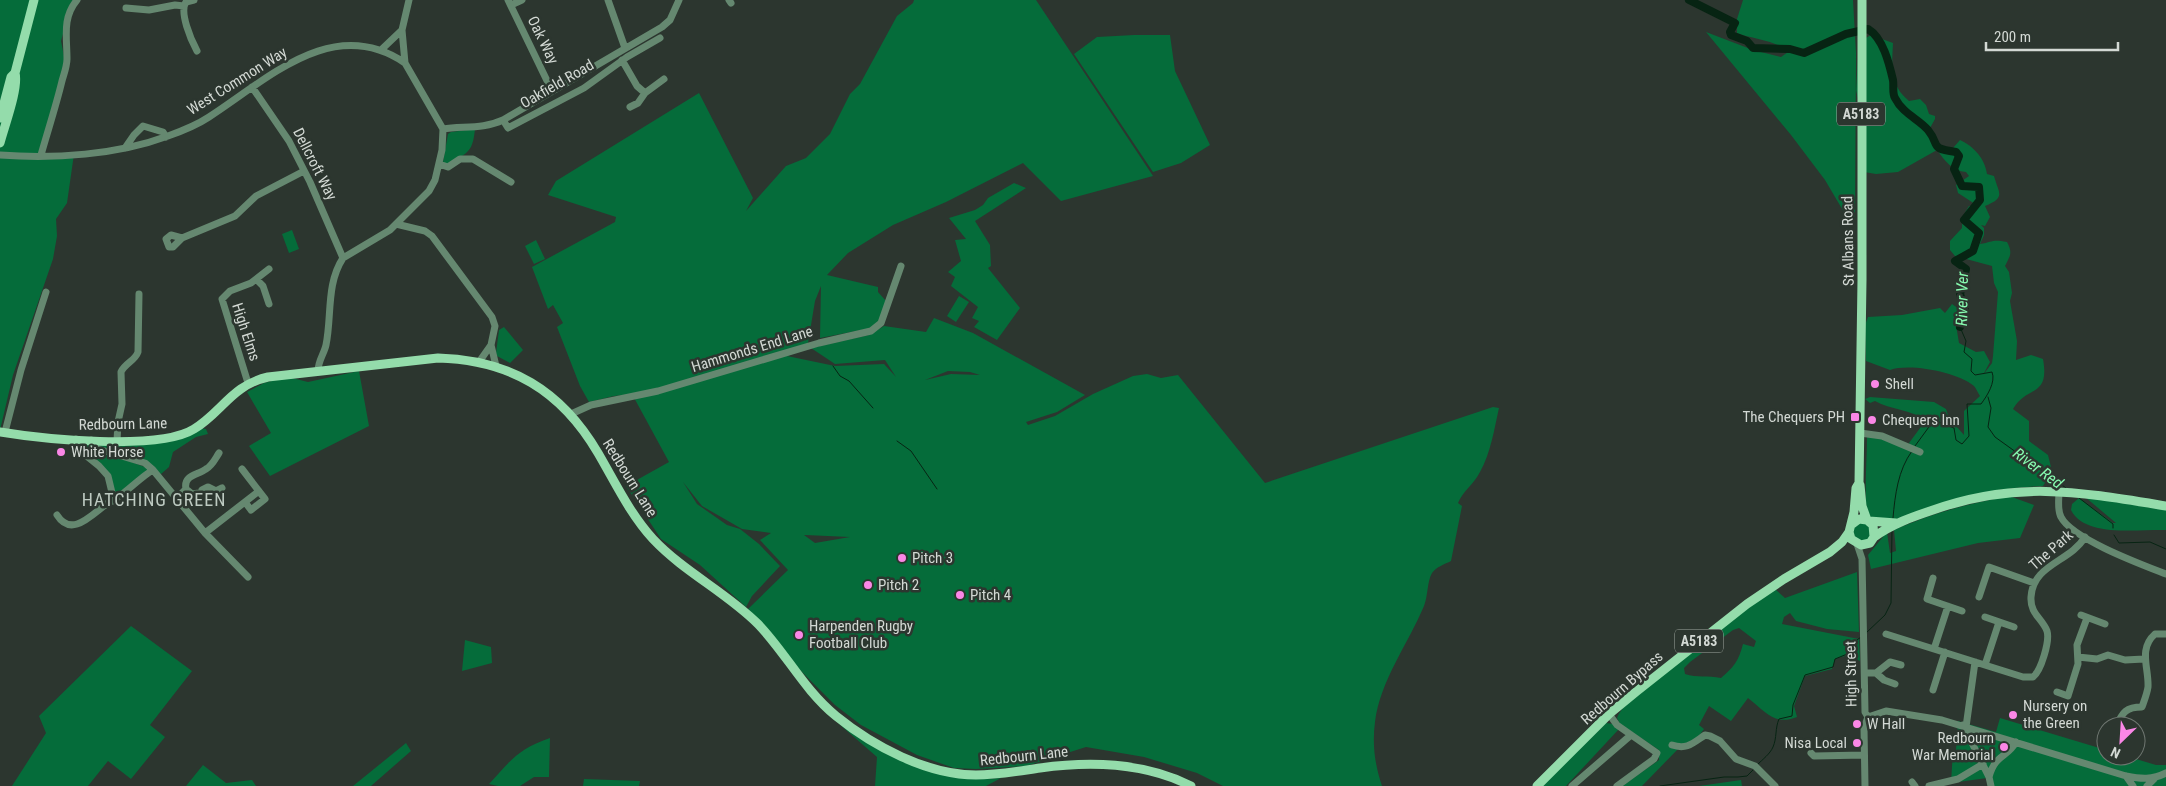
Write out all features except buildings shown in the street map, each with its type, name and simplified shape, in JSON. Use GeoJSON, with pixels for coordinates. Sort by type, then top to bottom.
{"type":"FeatureCollection","features":[{"type":"Feature","properties":{"kind":"main road"},"geometry":{"type":"LineString","coordinates":[[0,118],[6,95],[16,78],[15,73],[34,0]]}},
{"type":"Feature","properties":{"kind":"main road","name":"St Albans Road"},"geometry":{"type":"LineString","coordinates":[[1862,0],[1860,161],[1862,272],[1859,483],[1862,506],[1868,521]]}},
{"type":"Feature","properties":{"kind":"main road"},"geometry":{"type":"LineString","coordinates":[[0,143],[6,95]]}},
{"type":"Feature","properties":{"kind":"main road","name":"Redbourn Lane"},"geometry":{"type":"LineString","coordinates":[[3,432],[91,440],[157,440],[187,433],[201,424],[235,392],[248,383],[268,377],[438,358],[479,362],[496,366],[524,378],[544,390],[571,414],[591,441],[635,516],[653,538],[674,558],[750,617],[768,636],[820,702],[839,718],[870,739],[919,763],[957,774],[992,775],[1064,765],[1107,764],[1156,773],[1190,786]]}},
{"type":"Feature","properties":{"kind":"main road","name":"St Albans Road"},"geometry":{"type":"LineString","coordinates":[[1850,528],[1859,483]]}},
{"type":"Feature","properties":{"kind":"main road"},"geometry":{"type":"LineString","coordinates":[[1891,525],[1859,520],[1850,528],[1851,540],[1856,544],[1865,545],[1891,525],[1942,507],[1972,499],[2021,491],[2077,492],[2166,506]]}},
{"type":"Feature","properties":{"kind":"main road"},"geometry":{"type":"LineString","coordinates":[[1868,521],[1875,530],[1872,540]]}},
{"type":"Feature","properties":{"kind":"main road","name":"Redbourn Bypass"},"geometry":{"type":"LineString","coordinates":[[1537,786],[1609,714],[1747,604],[1784,579],[1830,552],[1842,542],[1850,528]]}},
{"type":"Feature","properties":{"kind":"main road","name":"Redbourn Bypass"},"geometry":{"type":"LineString","coordinates":[[1830,552],[1856,544]]}},
{"type":"Feature","properties":{"kind":"street"},"geometry":{"type":"LineString","coordinates":[[41,155],[52,122],[67,60],[65,36],[70,8],[77,0]]}},
{"type":"Feature","properties":{"kind":"street"},"geometry":{"type":"LineString","coordinates":[[194,0],[186,2],[183,12],[190,38],[197,51]]}},
{"type":"Feature","properties":{"kind":"street"},"geometry":{"type":"LineString","coordinates":[[318,371],[318,366],[326,346],[334,276],[343,258],[383,235],[396,224],[431,189],[439,164],[443,145],[443,130],[406,63],[402,30],[409,0]]}},
{"type":"Feature","properties":{"kind":"street"},"geometry":{"type":"LineString","coordinates":[[509,3],[522,0]]}},
{"type":"Feature","properties":{"kind":"street"},"geometry":{"type":"LineString","coordinates":[[608,0],[624,49],[625,58],[637,86],[645,93]]}},
{"type":"Feature","properties":{"kind":"street","name":"Oakfield Road"},"geometry":{"type":"LineString","coordinates":[[443,130],[464,129],[503,120],[666,24],[670,20],[679,0]]}},
{"type":"Feature","properties":{"kind":"street","name":"Oak Way"},"geometry":{"type":"LineString","coordinates":[[509,3],[552,91]]}},
{"type":"Feature","properties":{"kind":"street"},"geometry":{"type":"LineString","coordinates":[[126,8],[149,10],[175,5],[184,6]]}},
{"type":"Feature","properties":{"kind":"street"},"geometry":{"type":"LineString","coordinates":[[381,50],[402,30]]}},
{"type":"Feature","properties":{"kind":"street","name":"Oakfield Road"},"geometry":{"type":"LineString","coordinates":[[503,120],[508,128],[554,102],[584,88],[625,58],[660,38]]}},
{"type":"Feature","properties":{"kind":"street","name":"West Common Way"},"geometry":{"type":"LineString","coordinates":[[0,155],[75,154],[125,148],[166,137],[208,118],[293,61],[333,47],[359,46],[381,50],[406,63]]}},
{"type":"Feature","properties":{"kind":"street"},"geometry":{"type":"LineString","coordinates":[[630,107],[638,103],[645,93],[664,79]]}},
{"type":"Feature","properties":{"kind":"street","name":"Dellcroft Way"},"geometry":{"type":"LineString","coordinates":[[252,87],[282,129],[304,170],[343,258]]}},
{"type":"Feature","properties":{"kind":"street"},"geometry":{"type":"LineString","coordinates":[[125,148],[143,126],[163,132],[166,137]]}},
{"type":"Feature","properties":{"kind":"street"},"geometry":{"type":"LineString","coordinates":[[439,164],[448,167],[460,159],[474,159],[511,182]]}},
{"type":"Feature","properties":{"kind":"street"},"geometry":{"type":"LineString","coordinates":[[182,238],[235,216],[256,196],[304,170]]}},
{"type":"Feature","properties":{"kind":"street"},"geometry":{"type":"LineString","coordinates":[[396,224],[425,232],[432,236],[492,317],[495,326],[491,345],[479,362]]}},
{"type":"Feature","properties":{"kind":"street","name":"Hammonds End Lane"},"geometry":{"type":"LineString","coordinates":[[571,414],[591,404],[658,391],[826,341],[871,332],[881,323],[901,266]]}},
{"type":"Feature","properties":{"kind":"street","name":"High Elms"},"geometry":{"type":"LineString","coordinates":[[248,383],[221,302],[230,290],[257,280],[269,269]]}},
{"type":"Feature","properties":{"kind":"street","name":"High Elms"},"geometry":{"type":"LineString","coordinates":[[257,280],[263,286],[269,304]]}},
{"type":"Feature","properties":{"kind":"street"},"geometry":{"type":"LineString","coordinates":[[3,432],[32,332],[46,292]]}},
{"type":"Feature","properties":{"kind":"street"},"geometry":{"type":"LineString","coordinates":[[117,441],[118,422],[122,404],[122,372],[136,357],[138,352],[139,294]]}},
{"type":"Feature","properties":{"kind":"street"},"geometry":{"type":"LineString","coordinates":[[491,345],[496,366]]}},
{"type":"Feature","properties":{"kind":"street"},"geometry":{"type":"LineString","coordinates":[[1860,432],[1882,436],[1920,452]]}},
{"type":"Feature","properties":{"kind":"street"},"geometry":{"type":"LineString","coordinates":[[76,439],[78,449],[108,476],[114,501]]}},
{"type":"Feature","properties":{"kind":"street"},"geometry":{"type":"LineString","coordinates":[[91,440],[93,446],[98,449],[145,464],[153,470],[205,533],[248,577]]}},
{"type":"Feature","properties":{"kind":"street"},"geometry":{"type":"LineString","coordinates":[[186,490],[185,486],[188,478],[208,468],[219,453]]}},
{"type":"Feature","properties":{"kind":"street"},"geometry":{"type":"LineString","coordinates":[[205,533],[245,502],[252,510],[265,499],[242,469]]}},
{"type":"Feature","properties":{"kind":"street"},"geometry":{"type":"LineString","coordinates":[[58,515],[64,523],[78,525],[108,503],[114,501],[134,482],[153,470]]}},
{"type":"Feature","properties":{"kind":"street"},"geometry":{"type":"LineString","coordinates":[[186,490],[192,494],[208,487],[216,491],[222,488]]}},
{"type":"Feature","properties":{"kind":"street"},"geometry":{"type":"LineString","coordinates":[[177,498],[186,490]]}},
{"type":"Feature","properties":{"kind":"street"},"geometry":{"type":"LineString","coordinates":[[2063,491],[2059,511],[2062,519],[2086,537],[2126,558],[2166,574]]}},
{"type":"Feature","properties":{"kind":"street","name":"The Park"},"geometry":{"type":"LineString","coordinates":[[1886,634],[2027,678],[2035,676],[2039,670],[2048,636],[2046,629],[2037,618],[2032,606],[2031,596],[2034,583],[2041,572],[2072,553],[2086,537]]}},
{"type":"Feature","properties":{"kind":"street","name":"High Street"},"geometry":{"type":"LineString","coordinates":[[1862,559],[1872,540]]}},
{"type":"Feature","properties":{"kind":"street","name":"High Street"},"geometry":{"type":"LineString","coordinates":[[1856,544],[1862,559],[1865,712],[1868,718],[1864,728],[1865,786]]}},
{"type":"Feature","properties":{"kind":"street","name":"The Park"},"geometry":{"type":"LineString","coordinates":[[1979,597],[1989,567],[2034,583]]}},
{"type":"Feature","properties":{"kind":"street"},"geometry":{"type":"LineString","coordinates":[[1933,578],[1926,599],[1962,611]]}},
{"type":"Feature","properties":{"kind":"street"},"geometry":{"type":"LineString","coordinates":[[1934,649],[1948,606]]}},
{"type":"Feature","properties":{"kind":"street"},"geometry":{"type":"LineString","coordinates":[[2057,692],[2067,699],[2077,669],[2077,645],[2084,616],[2105,624]]}},
{"type":"Feature","properties":{"kind":"street"},"geometry":{"type":"LineString","coordinates":[[1985,617],[2014,627]]}},
{"type":"Feature","properties":{"kind":"street"},"geometry":{"type":"LineString","coordinates":[[1985,665],[1999,622]]}},
{"type":"Feature","properties":{"kind":"street"},"geometry":{"type":"LineString","coordinates":[[2121,716],[2127,709],[2145,709],[2148,689],[2148,674],[2144,659],[2146,648],[2153,635],[2158,633],[2166,634]]}},
{"type":"Feature","properties":{"kind":"street"},"geometry":{"type":"LineString","coordinates":[[1933,690],[1945,652]]}},
{"type":"Feature","properties":{"kind":"street"},"geometry":{"type":"LineString","coordinates":[[2078,657],[2095,659],[2108,655],[2125,660],[2144,659]]}},
{"type":"Feature","properties":{"kind":"street"},"geometry":{"type":"LineString","coordinates":[[1865,673],[1876,673],[1890,662],[1901,665]]}},
{"type":"Feature","properties":{"kind":"street"},"geometry":{"type":"LineString","coordinates":[[1976,662],[1964,726],[1989,777],[1991,786]]}},
{"type":"Feature","properties":{"kind":"street"},"geometry":{"type":"LineString","coordinates":[[1876,673],[1884,680],[1896,684]]}},
{"type":"Feature","properties":{"kind":"street"},"geometry":{"type":"LineString","coordinates":[[1868,718],[1883,712],[1891,712],[1964,726],[2126,776],[2155,778]]}},
{"type":"Feature","properties":{"kind":"street"},"geometry":{"type":"LineString","coordinates":[[1609,714],[1617,725],[1654,750],[1657,755],[1617,786]]}},
{"type":"Feature","properties":{"kind":"street"},"geometry":{"type":"LineString","coordinates":[[1572,786],[1631,735]]}},
{"type":"Feature","properties":{"kind":"street"},"geometry":{"type":"LineString","coordinates":[[1672,745],[1684,748],[1693,745],[1705,735],[1710,736],[1724,745],[1736,759],[1756,766],[1775,786]]}},
{"type":"Feature","properties":{"kind":"street"},"geometry":{"type":"LineString","coordinates":[[1989,777],[1996,761],[2012,748],[2016,742]]}},
{"type":"Feature","properties":{"kind":"street"},"geometry":{"type":"LineString","coordinates":[[1810,753],[1814,756],[1864,755]]}},
{"type":"Feature","properties":{"kind":"street"},"geometry":{"type":"LineString","coordinates":[[1929,786],[1958,779],[1983,764]]}},
{"type":"Feature","properties":{"kind":"street"},"geometry":{"type":"LineString","coordinates":[[2147,786],[2155,778],[2166,773]]}},
{"type":"Feature","properties":{"kind":"street"},"geometry":{"type":"LineString","coordinates":[[2126,776],[2133,786]]}},
{"type":"Feature","properties":{"kind":"green space"},"geometry":{"type":"Polygon","coordinates":[[[0,0],[75,0],[70,9],[61,41],[65,61],[42,153],[74,154],[67,203],[56,219],[57,236],[53,259],[13,375],[0,430],[0,0]]]}},
{"type":"Feature","properties":{"kind":"green space"},"geometry":{"type":"Polygon","coordinates":[[[914,0],[1036,0],[1153,176],[1061,201],[1023,163],[946,202],[893,225],[848,253],[827,275],[878,287],[878,292],[886,301],[880,320],[872,328],[820,338],[821,286],[815,301],[807,349],[787,356],[835,366],[884,364],[896,377],[885,360],[835,364],[811,348],[869,335],[884,326],[926,332],[934,318],[973,333],[1085,395],[1057,412],[1026,422],[1028,425],[1055,416],[1093,394],[1133,376],[1147,374],[1161,378],[1178,375],[1265,483],[1493,407],[1499,408],[1492,441],[1484,464],[1478,476],[1458,503],[1462,506],[1451,561],[1438,567],[1432,573],[1424,606],[1388,677],[1378,707],[1374,730],[1374,747],[1382,786],[1223,786],[1197,773],[1144,757],[1086,747],[1026,766],[976,769],[954,768],[917,755],[861,725],[835,705],[793,663],[748,609],[788,570],[760,540],[771,533],[742,529],[702,506],[683,482],[697,504],[727,525],[740,529],[759,544],[780,566],[752,596],[746,607],[700,565],[661,539],[626,486],[669,462],[632,394],[589,402],[580,386],[557,327],[563,323],[553,305],[548,309],[532,267],[615,222],[616,217],[548,195],[556,181],[699,93],[753,198],[746,211],[786,166],[806,158],[830,134],[850,94],[860,84],[897,16],[914,0]],[[948,371],[925,380],[951,374],[980,375],[970,372],[948,371]],[[805,535],[815,543],[850,537],[805,535]]]}},
{"type":"Feature","properties":{"kind":"green space"},"geometry":{"type":"Polygon","coordinates":[[[1743,0],[1853,0],[1856,53],[1855,217],[1848,219],[1825,180],[1791,135],[1706,32],[1753,50],[1781,57],[1788,52],[1778,45],[1737,33],[1737,19],[1743,0]]]}},
{"type":"Feature","properties":{"kind":"green space"},"geometry":{"type":"Polygon","coordinates":[[[1170,35],[1175,71],[1210,145],[1181,163],[1153,172],[1074,54],[1097,37],[1170,35]]]}},
{"type":"Feature","properties":{"kind":"green space"},"geometry":{"type":"Polygon","coordinates":[[[1871,35],[1893,43],[1893,75],[1898,88],[1909,101],[1920,99],[1926,105],[1929,114],[1935,116],[1930,128],[1939,148],[1898,172],[1876,174],[1864,172],[1866,133],[1856,90],[1859,42],[1871,35]]]}},
{"type":"Feature","properties":{"kind":"green space"},"geometry":{"type":"Polygon","coordinates":[[[475,129],[472,144],[468,151],[456,160],[445,164],[443,162],[448,134],[475,129]]]}},
{"type":"Feature","properties":{"kind":"green space"},"geometry":{"type":"Polygon","coordinates":[[[1960,140],[1978,153],[1984,163],[1987,174],[1994,176],[1999,194],[1996,200],[1985,206],[1990,217],[1985,226],[1981,225],[1984,228],[1984,235],[1980,244],[2002,241],[2007,242],[2010,249],[2005,266],[2009,272],[2012,293],[2010,301],[2017,341],[2016,360],[2031,355],[2043,359],[2044,371],[2040,386],[2013,409],[2029,421],[2029,441],[2048,455],[2052,471],[2043,486],[2005,489],[1976,494],[1917,514],[1892,519],[1879,519],[1867,516],[1867,436],[1870,435],[1903,447],[1913,453],[1909,443],[1926,420],[1920,416],[1875,401],[1870,403],[1865,399],[1870,397],[1934,402],[1946,409],[1949,418],[1964,435],[1964,411],[1980,396],[1974,386],[1945,373],[1921,368],[1890,370],[1866,361],[1865,325],[1868,317],[1902,315],[1940,308],[1945,313],[1952,304],[1959,309],[1956,325],[1959,343],[1976,352],[1984,351],[1990,362],[1983,375],[1992,363],[1998,292],[1994,283],[1992,266],[1955,256],[1950,250],[1950,241],[1962,228],[1962,222],[1967,209],[1969,206],[1978,206],[1958,193],[1956,185],[1969,176],[1966,172],[1957,170],[1949,165],[1937,150],[1953,148],[1960,140]]]}},
{"type":"Feature","properties":{"kind":"green space"},"geometry":{"type":"Polygon","coordinates":[[[1014,183],[1026,188],[975,221],[990,245],[991,266],[988,268],[1020,308],[997,340],[974,327],[979,321],[972,318],[978,307],[951,286],[955,277],[948,272],[961,261],[955,240],[966,239],[949,218],[975,210],[983,205],[988,198],[1014,183]]]}},
{"type":"Feature","properties":{"kind":"green space"},"geometry":{"type":"Polygon","coordinates":[[[292,230],[299,249],[289,253],[282,234],[292,230]]]}},
{"type":"Feature","properties":{"kind":"green space"},"geometry":{"type":"Polygon","coordinates":[[[536,240],[545,259],[534,264],[525,246],[536,240]]]}},
{"type":"Feature","properties":{"kind":"green space"},"geometry":{"type":"Polygon","coordinates":[[[959,296],[969,302],[956,322],[947,316],[959,296]]]}},
{"type":"Feature","properties":{"kind":"green space"},"geometry":{"type":"Polygon","coordinates":[[[504,327],[523,350],[510,363],[497,356],[496,353],[499,330],[504,327]]]}},
{"type":"Feature","properties":{"kind":"green space"},"geometry":{"type":"Polygon","coordinates":[[[359,371],[369,426],[270,476],[249,446],[271,433],[247,392],[264,383],[279,379],[292,378],[308,382],[359,371]]]}},
{"type":"Feature","properties":{"kind":"green space","name":"HATCHING GREEN"},"geometry":{"type":"Polygon","coordinates":[[[201,428],[206,429],[208,434],[196,437],[173,452],[169,467],[161,474],[147,464],[97,445],[168,442],[180,439],[201,428]]]}},
{"type":"Feature","properties":{"kind":"green space","name":"HATCHING GREEN"},"geometry":{"type":"Polygon","coordinates":[[[79,444],[87,445],[150,469],[117,497],[112,484],[78,447],[79,444]]]}},
{"type":"Feature","properties":{"kind":"green space"},"geometry":{"type":"Polygon","coordinates":[[[2009,496],[2034,505],[2020,538],[1978,543],[1871,569],[1868,555],[1887,532],[1890,553],[1896,551],[1894,530],[1950,510],[2009,496]]]}},
{"type":"Feature","properties":{"kind":"green space"},"geometry":{"type":"Polygon","coordinates":[[[2085,497],[2166,510],[2166,530],[2128,531],[2088,525],[2078,519],[2071,510],[2072,504],[2079,498],[2113,523],[2116,523],[2085,497]]]}},
{"type":"Feature","properties":{"kind":"green space"},"geometry":{"type":"Polygon","coordinates":[[[1861,522],[1870,526],[1871,535],[1866,541],[1859,541],[1853,535],[1853,528],[1861,522]]]}},
{"type":"Feature","properties":{"kind":"green space"},"geometry":{"type":"Polygon","coordinates":[[[1857,572],[1859,632],[1827,629],[1796,621],[1790,613],[1784,617],[1782,624],[1859,639],[1860,661],[1848,655],[1835,659],[1832,669],[1805,676],[1794,706],[1797,717],[1782,720],[1776,719],[1765,713],[1748,698],[1731,721],[1709,706],[1699,725],[1704,729],[1695,741],[1678,749],[1642,786],[1622,786],[1659,760],[1659,750],[1620,724],[1617,718],[1624,707],[1689,651],[1775,589],[1785,598],[1857,572]],[[1739,628],[1733,630],[1690,662],[1684,668],[1685,674],[1721,678],[1735,663],[1740,655],[1743,644],[1754,647],[1756,641],[1739,628]]]}},
{"type":"Feature","properties":{"kind":"green space"},"geometry":{"type":"Polygon","coordinates":[[[131,626],[192,671],[150,725],[165,737],[131,779],[108,761],[88,786],[12,786],[46,733],[39,716],[131,626]]]}},
{"type":"Feature","properties":{"kind":"green space"},"geometry":{"type":"Polygon","coordinates":[[[465,640],[491,647],[492,663],[462,671],[465,640]]]}},
{"type":"Feature","properties":{"kind":"green space"},"geometry":{"type":"Polygon","coordinates":[[[2000,718],[2096,747],[2096,766],[2146,766],[2146,762],[2166,765],[2166,786],[1988,786],[1987,778],[1951,783],[1953,750],[1956,750],[1958,721],[1996,732],[2000,718]]]}},
{"type":"Feature","properties":{"kind":"green space"},"geometry":{"type":"Polygon","coordinates":[[[1606,723],[1613,724],[1619,729],[1566,786],[1541,786],[1606,723]]]}},
{"type":"Feature","properties":{"kind":"green space"},"geometry":{"type":"Polygon","coordinates":[[[839,724],[895,755],[985,779],[1001,778],[986,786],[875,786],[877,757],[839,724]]]}},
{"type":"Feature","properties":{"kind":"green space"},"geometry":{"type":"Polygon","coordinates":[[[550,738],[549,777],[534,777],[520,786],[489,784],[522,751],[550,738]]]}},
{"type":"Feature","properties":{"kind":"green space"},"geometry":{"type":"Polygon","coordinates":[[[406,743],[411,751],[371,786],[353,786],[406,743]]]}},
{"type":"Feature","properties":{"kind":"green space"},"geometry":{"type":"Polygon","coordinates":[[[203,765],[226,783],[252,780],[256,786],[186,786],[203,765]]]}},
{"type":"Feature","properties":{"kind":"green space"},"geometry":{"type":"Polygon","coordinates":[[[584,779],[640,781],[639,786],[583,786],[584,779]]]}},
{"type":"Feature","properties":{"kind":"green space"},"geometry":{"type":"Polygon","coordinates":[[[1741,780],[1742,786],[1699,786],[1741,780]]]}},
{"type":"Feature","properties":{"kind":"waterway","name":"River Ver"},"geometry":{"type":"LineString","coordinates":[[1689,0],[1735,23],[1730,32],[1731,35],[1747,41],[1753,48],[1790,49],[1804,53],[1846,34],[1868,29],[1878,38],[1887,59],[1893,80],[1894,94],[1898,104],[1928,130],[1938,148],[1956,152],[1959,156],[1954,169],[1962,186],[1979,187],[1980,200],[1964,220],[1979,233],[1973,251],[1955,261],[1966,269],[1960,294],[1965,309],[1960,327]]}},
{"type":"Feature","properties":{"kind":"waterway","name":"River Ver"},"geometry":{"type":"LineString","coordinates":[[1915,446],[1934,420],[1954,428],[1956,440],[1962,444],[1969,436],[1967,404],[1981,404],[1990,389],[1993,380],[1992,372],[1975,375],[1971,371],[1972,359],[1964,352],[1966,341],[1960,327]]}},
{"type":"Feature","properties":{"kind":"waterway"},"geometry":{"type":"LineString","coordinates":[[833,366],[840,376],[849,381],[873,408]]}},
{"type":"Feature","properties":{"kind":"waterway","name":"River Red"},"geometry":{"type":"LineString","coordinates":[[1988,397],[1991,408],[1988,427],[1995,437],[2066,488]]}},
{"type":"Feature","properties":{"kind":"waterway"},"geometry":{"type":"LineString","coordinates":[[897,441],[911,451],[937,489]]}},
{"type":"Feature","properties":{"kind":"waterway","name":"River Ver"},"geometry":{"type":"LineString","coordinates":[[1893,518],[1900,474],[1912,451]]}},
{"type":"Feature","properties":{"kind":"waterway","name":"River Red"},"geometry":{"type":"LineString","coordinates":[[2079,498],[2113,524],[2113,528]]}},
{"type":"Feature","properties":{"kind":"waterway","name":"River Ver"},"geometry":{"type":"LineString","coordinates":[[1866,633],[1885,615],[1891,603],[1892,529]]}},
{"type":"Feature","properties":{"kind":"waterway","name":"River Red"},"geometry":{"type":"LineString","coordinates":[[2114,535],[2119,543],[2150,542],[2166,549]]}},
{"type":"Feature","properties":{"kind":"waterway","name":"River Ver"},"geometry":{"type":"LineString","coordinates":[[1757,765],[1773,747],[1779,719],[1792,716],[1793,705],[1805,675],[1833,667],[1835,659],[1852,652],[1853,643],[1861,637]]}},
{"type":"Feature","properties":{"kind":"waterway","name":"River Ver"},"geometry":{"type":"LineString","coordinates":[[1660,786],[1724,777],[1747,776],[1753,770]]}},
{"type":"Feature","properties":{"kind":"place","name":"Shell"},"geometry":{"type":"Point","coordinates":[1875,384]}},
{"type":"Feature","properties":{"kind":"place","name":"The Chequers PH"},"geometry":{"type":"Point","coordinates":[1855,417]}},
{"type":"Feature","properties":{"kind":"place","name":"Chequers Inn"},"geometry":{"type":"Point","coordinates":[1872,420]}},
{"type":"Feature","properties":{"kind":"place","name":"White Horse"},"geometry":{"type":"Point","coordinates":[61,452]}},
{"type":"Feature","properties":{"kind":"place","name":"Pitch 3"},"geometry":{"type":"Point","coordinates":[902,558]}},
{"type":"Feature","properties":{"kind":"place","name":"Pitch 2"},"geometry":{"type":"Point","coordinates":[868,585]}},
{"type":"Feature","properties":{"kind":"place","name":"Pitch 4"},"geometry":{"type":"Point","coordinates":[960,595]}},
{"type":"Feature","properties":{"kind":"place","name":"Harpenden Rugby Football Club"},"geometry":{"type":"Point","coordinates":[799,635]}},
{"type":"Feature","properties":{"kind":"place","name":"Nursery on the Green"},"geometry":{"type":"Point","coordinates":[2013,715]}},
{"type":"Feature","properties":{"kind":"place","name":"W Hall"},"geometry":{"type":"Point","coordinates":[1857,724]}},
{"type":"Feature","properties":{"kind":"place","name":"Nisa Local"},"geometry":{"type":"Point","coordinates":[1857,743]}},
{"type":"Feature","properties":{"kind":"place","name":"Redbourn War Memorial"},"geometry":{"type":"Point","coordinates":[2004,747]}},
{"type":"Feature","properties":{"kind":"district","name":"HATCHING GREEN"},"geometry":{"type":"Point","coordinates":[154,499]}}]}
